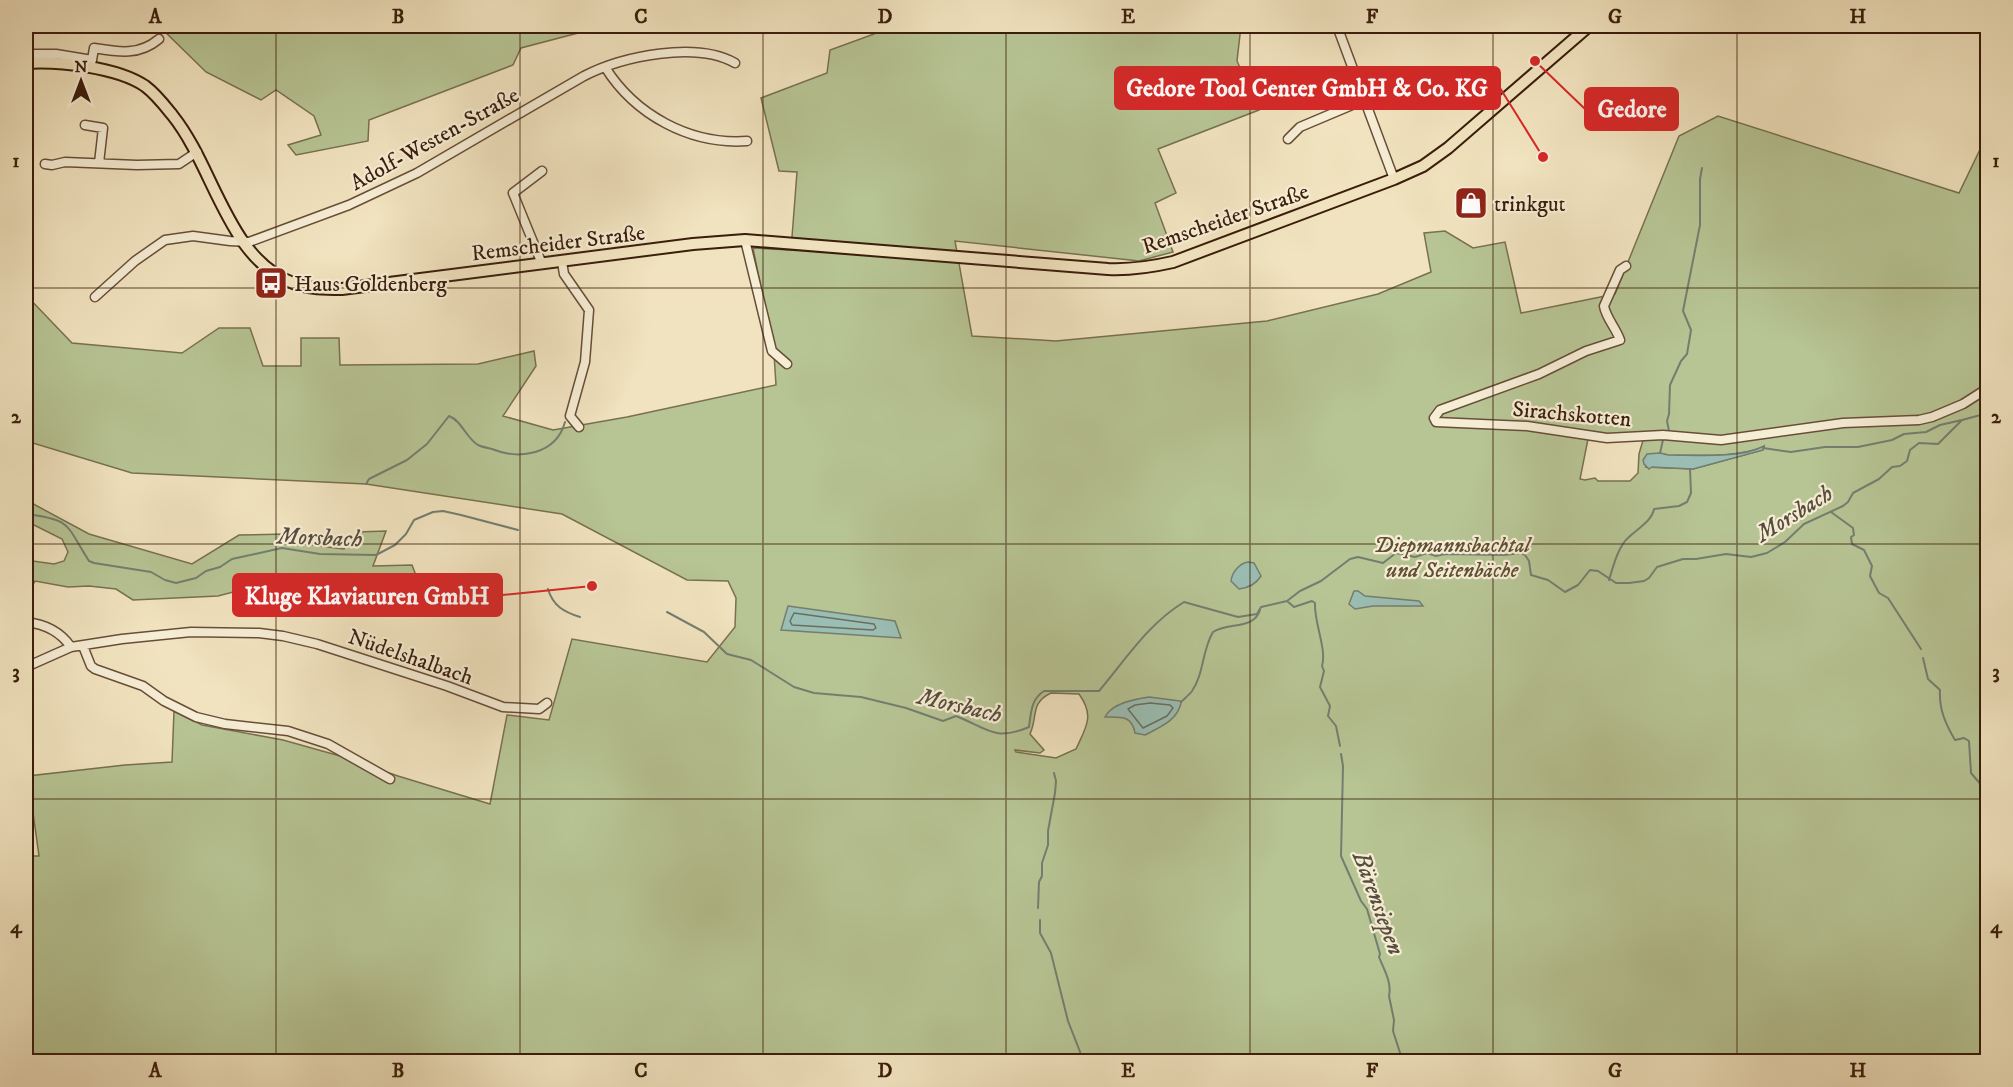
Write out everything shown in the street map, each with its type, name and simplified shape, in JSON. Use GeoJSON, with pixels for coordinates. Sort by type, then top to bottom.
{"type":"FeatureCollection","features":[{"type":"Feature","properties":{"kind":"main road","name":"Remscheider Straße"},"geometry":{"type":"LineString","coordinates":[[26,63],[66,65],[113,73],[137,81],[152,92],[185,130],[234,228],[242,242],[260,263],[293,284],[321,289],[362,288],[693,244],[745,240],[1108,269],[1142,268],[1173,262],[1394,179],[1435,158],[1589,26]]}},
{"type":"Feature","properties":{"kind":"street"},"geometry":{"type":"LineString","coordinates":[[1337,26],[1394,179]]}},
{"type":"Feature","properties":{"kind":"street"},"geometry":{"type":"LineString","coordinates":[[26,54],[56,54],[92,60],[94,48],[124,53],[145,48],[159,39]]}},
{"type":"Feature","properties":{"kind":"street","name":"Adolf-Westen-Straße"},"geometry":{"type":"LineString","coordinates":[[242,242],[267,236],[379,192],[446,157],[584,76],[605,67],[643,56],[675,53],[724,57],[735,63]]}},
{"type":"Feature","properties":{"kind":"street"},"geometry":{"type":"LineString","coordinates":[[605,67],[626,93],[661,122],[694,135],[727,142],[747,141]]}},
{"type":"Feature","properties":{"kind":"street"},"geometry":{"type":"LineString","coordinates":[[1288,139],[1300,127],[1364,100]]}},
{"type":"Feature","properties":{"kind":"street"},"geometry":{"type":"LineString","coordinates":[[85,125],[104,128],[99,163]]}},
{"type":"Feature","properties":{"kind":"street"},"geometry":{"type":"LineString","coordinates":[[45,164],[65,162],[179,164],[197,152]]}},
{"type":"Feature","properties":{"kind":"street"},"geometry":{"type":"LineString","coordinates":[[542,171],[513,193],[542,264]]}},
{"type":"Feature","properties":{"kind":"street"},"geometry":{"type":"LineString","coordinates":[[95,297],[135,261],[165,240],[193,236],[242,242]]}},
{"type":"Feature","properties":{"kind":"street"},"geometry":{"type":"LineString","coordinates":[[745,240],[772,351],[787,364]]}},
{"type":"Feature","properties":{"kind":"street"},"geometry":{"type":"LineString","coordinates":[[562,262],[564,274],[589,310],[585,362],[570,416],[579,427]]}},
{"type":"Feature","properties":{"kind":"street","name":"Sirachskotten"},"geometry":{"type":"LineString","coordinates":[[1626,266],[1620,270],[1604,306],[1609,319],[1616,327],[1620,340],[1586,351],[1539,374],[1440,410],[1434,417],[1436,422],[1527,426],[1607,438],[1663,435],[1722,440],[1843,423],[1926,419],[1963,404],[1988,388]]}},
{"type":"Feature","properties":{"kind":"street"},"geometry":{"type":"LineString","coordinates":[[26,622],[56,631],[71,647]]}},
{"type":"Feature","properties":{"kind":"street","name":"Nüdelshalbach"},"geometry":{"type":"LineString","coordinates":[[26,667],[71,647],[167,633],[238,632],[275,635],[317,644],[447,686],[503,707],[539,709],[547,703]]}},
{"type":"Feature","properties":{"kind":"street"},"geometry":{"type":"LineString","coordinates":[[83,646],[95,669],[143,686],[188,714],[225,724],[288,731],[328,744],[390,779]]}},
{"type":"Feature","properties":{"kind":"green space"},"geometry":{"type":"Polygon","coordinates":[[[150,26],[303,26],[309,32],[340,32],[340,26],[605,26],[521,48],[513,65],[369,120],[368,141],[296,155],[288,145],[321,135],[314,116],[276,90],[261,100],[206,72],[161,28],[150,26]]]}},
{"type":"Feature","properties":{"kind":"green space","name":"Diepmannsbachtal und Seitenbäche"},"geometry":{"type":"Polygon","coordinates":[[[871,26],[1241,26],[1237,61],[1259,110],[1158,149],[1176,193],[1155,203],[1173,252],[1139,261],[955,241],[972,336],[1056,341],[1267,321],[1378,294],[1431,272],[1424,233],[1445,231],[1473,248],[1505,242],[1521,313],[1615,294],[1679,136],[1718,116],[1959,193],[1987,135],[1987,1061],[26,1061],[26,856],[39,856],[28,776],[172,762],[174,711],[202,725],[283,740],[490,804],[507,715],[549,720],[572,639],[707,662],[735,627],[736,598],[728,581],[687,580],[562,514],[366,484],[132,473],[26,441],[26,295],[72,343],[182,353],[219,328],[250,328],[263,366],[301,366],[301,338],[339,338],[340,365],[478,364],[534,351],[536,366],[503,416],[553,430],[627,417],[776,385],[774,354],[753,248],[791,250],[797,172],[779,171],[761,98],[827,73],[830,50],[874,34],[871,26]],[[1589,434],[1580,479],[1630,481],[1638,473],[1639,454],[1644,437],[1589,434]],[[1764,447],[1753,451],[1716,455],[1660,453],[1646,467],[1693,469],[1763,450],[1764,447]],[[1051,693],[1044,697],[1037,706],[1030,734],[1044,750],[1040,753],[1015,750],[1056,758],[1076,749],[1087,722],[1087,709],[1079,694],[1051,693]]]}},
{"type":"Feature","properties":{"kind":"green space"},"geometry":{"type":"Polygon","coordinates":[[[26,500],[89,534],[192,564],[239,535],[287,534],[287,542],[344,549],[357,532],[386,531],[373,566],[412,565],[417,578],[399,589],[359,590],[337,574],[286,578],[218,596],[133,600],[116,589],[89,586],[68,587],[35,581],[26,596],[26,560],[54,564],[64,561],[68,552],[62,539],[26,521],[26,500]]]}},
{"type":"Feature","properties":{"kind":"water"},"geometry":{"type":"Polygon","coordinates":[[[1764,446],[1763,450],[1693,469],[1652,467],[1649,469],[1643,460],[1647,454],[1730,455],[1764,446]]]}},
{"type":"Feature","properties":{"kind":"water"},"geometry":{"type":"Polygon","coordinates":[[[1248,562],[1254,563],[1261,576],[1252,585],[1239,589],[1231,581],[1232,578],[1239,566],[1248,562]]]}},
{"type":"Feature","properties":{"kind":"water"},"geometry":{"type":"Polygon","coordinates":[[[1354,591],[1365,596],[1419,601],[1423,606],[1373,606],[1355,609],[1349,604],[1354,591]]]}},
{"type":"Feature","properties":{"kind":"water"},"geometry":{"type":"Polygon","coordinates":[[[788,606],[895,621],[901,638],[781,630],[788,606]]]}},
{"type":"Feature","properties":{"kind":"water"},"geometry":{"type":"Polygon","coordinates":[[[1149,697],[1181,703],[1172,719],[1145,735],[1135,733],[1131,723],[1124,718],[1105,717],[1118,705],[1149,697]]]}},
{"type":"Feature","properties":{"kind":"waterway"},"geometry":{"type":"LineString","coordinates":[[1669,431],[1667,421],[1670,385],[1681,361],[1687,354],[1691,330],[1683,311],[1700,225],[1702,168]]}},
{"type":"Feature","properties":{"kind":"waterway","name":"Morsbach"},"geometry":{"type":"LineString","coordinates":[[667,612],[704,632],[727,654],[751,660],[794,687],[814,693],[861,697],[906,708],[943,721],[956,716],[991,732],[1007,733],[1029,727],[1034,702],[1044,691],[1099,691],[1148,631],[1184,602],[1238,617],[1257,614],[1261,607],[1287,601],[1300,591],[1321,581],[1350,559],[1358,557],[1383,563],[1396,553],[1415,557],[1427,553],[1436,556],[1521,553],[1529,561],[1531,575],[1548,580],[1565,592],[1578,585],[1590,570],[1598,571],[1616,583],[1629,583],[1644,581],[1657,567],[1683,559],[1726,554],[1751,557],[1767,553],[1785,542],[1804,524],[1843,506],[1853,493],[1879,479],[1892,467],[1900,466],[1907,461],[1910,450],[1919,443],[1938,444],[1962,420],[1988,413]]}},
{"type":"Feature","properties":{"kind":"waterway"},"geometry":{"type":"LineString","coordinates":[[366,484],[369,479],[407,460],[427,444],[449,416],[478,445],[514,454],[525,454],[545,448],[554,442],[565,422]]}},
{"type":"Feature","properties":{"kind":"waterway"},"geometry":{"type":"LineString","coordinates":[[1763,448],[1791,452],[1825,447],[1858,447],[1892,440],[1904,434],[1926,432],[1940,425],[1962,420]]}},
{"type":"Feature","properties":{"kind":"waterway"},"geometry":{"type":"LineString","coordinates":[[1660,453],[1663,440]]}},
{"type":"Feature","properties":{"kind":"waterway"},"geometry":{"type":"LineString","coordinates":[[1609,580],[1616,557],[1625,541],[1647,521],[1654,509],[1679,506],[1687,502],[1691,493],[1690,469]]}},
{"type":"Feature","properties":{"kind":"waterway","name":"Morsbach"},"geometry":{"type":"LineString","coordinates":[[26,514],[52,519],[66,526],[89,561],[151,572],[176,583],[196,578],[232,559],[282,548],[320,554],[376,555],[395,545],[406,534],[414,520],[433,512],[443,511],[518,530]]}},
{"type":"Feature","properties":{"kind":"waterway"},"geometry":{"type":"LineString","coordinates":[[1831,512],[1853,528],[1852,544],[1864,550],[1872,566],[1870,576],[1879,593],[1888,598],[1921,649]]}},
{"type":"Feature","properties":{"kind":"waterway","name":"Morsbach"},"geometry":{"type":"LineString","coordinates":[[548,589],[560,608],[580,617]]}},
{"type":"Feature","properties":{"kind":"waterway","name":"Bärensiepen"},"geometry":{"type":"LineString","coordinates":[[1287,601],[1294,607],[1312,601],[1315,603],[1323,652],[1324,671],[1320,687],[1330,706],[1328,716],[1336,726],[1340,746]]}},
{"type":"Feature","properties":{"kind":"waterway"},"geometry":{"type":"LineString","coordinates":[[1181,702],[1196,684],[1213,632],[1246,623],[1257,616],[1260,610]]}},
{"type":"Feature","properties":{"kind":"waterway"},"geometry":{"type":"LineString","coordinates":[[1923,658],[1928,679],[1940,690],[1942,710],[1951,734],[1955,740],[1964,738],[1969,741],[1971,773],[1983,787],[1980,804],[1986,813],[1982,820],[1988,828]]}},
{"type":"Feature","properties":{"kind":"waterway","name":"Bärensiepen"},"geometry":{"type":"LineString","coordinates":[[1341,754],[1343,766],[1341,856],[1361,901],[1367,909],[1379,957],[1388,981],[1394,1020],[1393,1031],[1403,1062]]}},
{"type":"Feature","properties":{"kind":"waterway"},"geometry":{"type":"LineString","coordinates":[[1038,908],[1039,882],[1048,845],[1048,831],[1055,793],[1054,773]]}},
{"type":"Feature","properties":{"kind":"waterway"},"geometry":{"type":"LineString","coordinates":[[1040,920],[1040,933],[1051,953],[1068,1021],[1084,1062]]}},
{"type":"Feature","properties":{"kind":"place","name":"Gedore"},"geometry":{"type":"Point","coordinates":[1535,61]}},
{"type":"Feature","properties":{"kind":"place","name":"Gedore Tool Center GmbH & Co. KG"},"geometry":{"type":"Point","coordinates":[1543,157]}},
{"type":"Feature","properties":{"kind":"place","name":"trinkgut"},"geometry":{"type":"Point","coordinates":[1471,203]}},
{"type":"Feature","properties":{"kind":"place","name":"Haus Goldenberg"},"geometry":{"type":"Point","coordinates":[271,283]}},
{"type":"Feature","properties":{"kind":"place","name":"Kluge Klaviaturen GmbH"},"geometry":{"type":"Point","coordinates":[592,586]}}]}
